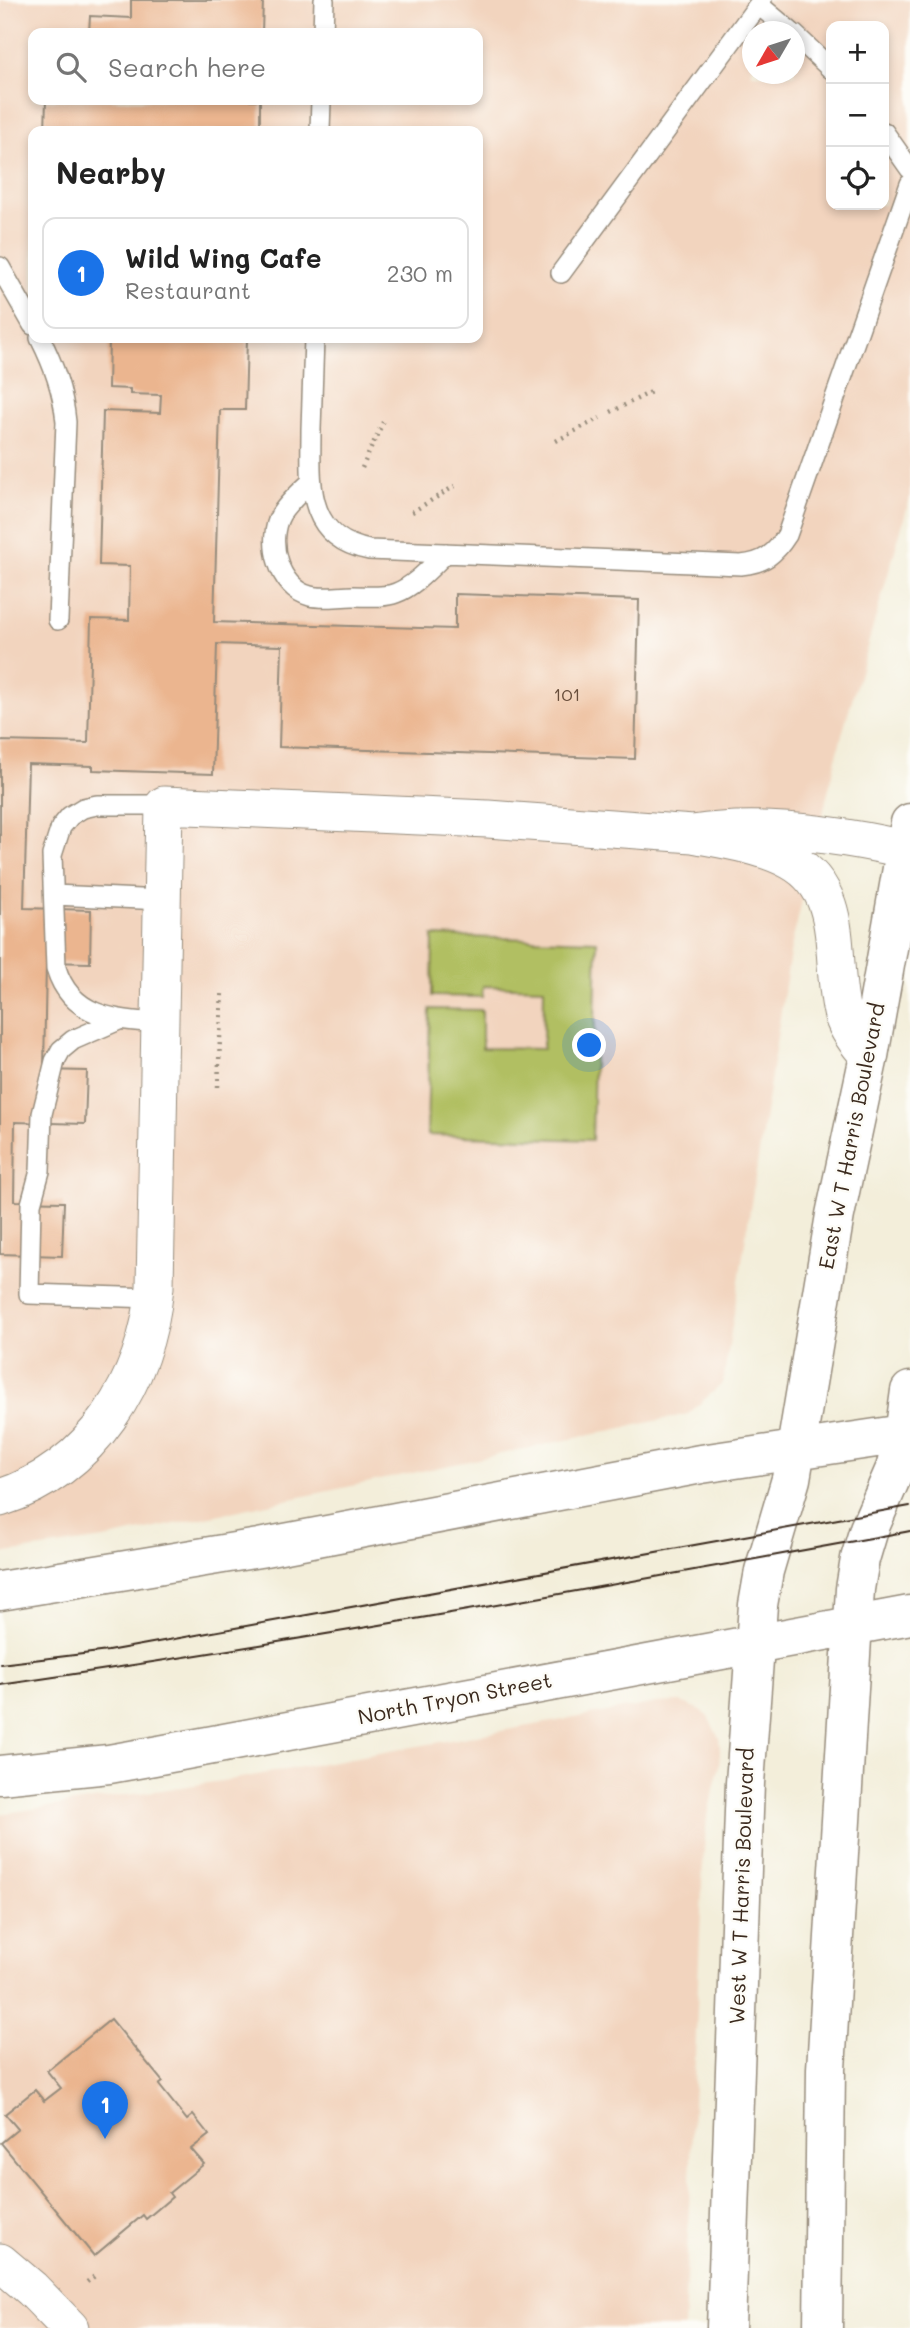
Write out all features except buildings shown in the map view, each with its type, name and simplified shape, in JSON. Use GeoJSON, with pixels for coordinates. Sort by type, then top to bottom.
{"type":"FeatureCollection","features":[{"type":"Feature","properties":{"kind":"main road","name":"East W T Harris Boulevard"},"geometry":{"type":"LineString","coordinates":[[796,1449],[835,1216],[869,1056],[908,841]]}},
{"type":"Feature","properties":{"kind":"main road"},"geometry":{"type":"LineString","coordinates":[[823,2328],[826,2069],[855,1590],[869,1529],[907,1434],[910,1391]]}},
{"type":"Feature","properties":{"kind":"main road"},"geometry":{"type":"LineString","coordinates":[[0,1591],[258,1548],[692,1466],[907,1434]]}},
{"type":"Feature","properties":{"kind":"main road","name":"West W T Harris Boulevard"},"geometry":{"type":"LineString","coordinates":[[726,2328],[744,1783],[754,1643],[764,1571],[784,1507],[796,1449]]}},
{"type":"Feature","properties":{"kind":"main road","name":"North Tryon Street"},"geometry":{"type":"LineString","coordinates":[[0,1775],[109,1764],[155,1756],[910,1615]]}},
{"type":"Feature","properties":{"kind":"street"},"geometry":{"type":"LineString","coordinates":[[0,1498],[49,1475],[86,1445],[120,1402],[143,1350],[154,1298],[164,805],[488,819],[693,834],[782,857],[801,868],[819,886],[833,921],[838,993],[844,1018],[855,1042],[869,1056]]}},
{"type":"Feature","properties":{"kind":"street"},"geometry":{"type":"LineString","coordinates":[[693,834],[725,829],[762,830],[908,841]]}},
{"type":"Feature","properties":{"kind":"street"},"geometry":{"type":"LineString","coordinates":[[0,2262],[32,2289],[70,2328]]}},
{"type":"Feature","properties":{"kind":"lane"},"geometry":{"type":"LineString","coordinates":[[323,28],[324,0]]}},
{"type":"Feature","properties":{"kind":"lane"},"geometry":{"type":"LineString","coordinates":[[561,273],[760,2],[780,21]]}},
{"type":"Feature","properties":{"kind":"lane"},"geometry":{"type":"LineString","coordinates":[[805,44],[826,64]]}},
{"type":"Feature","properties":{"kind":"lane"},"geometry":{"type":"LineString","coordinates":[[320,126],[321,105]]}},
{"type":"Feature","properties":{"kind":"lane"},"geometry":{"type":"LineString","coordinates":[[889,139],[910,169]]}},
{"type":"Feature","properties":{"kind":"lane"},"geometry":{"type":"LineString","coordinates":[[314,343],[310,482],[312,497],[330,530],[352,546],[369,550],[741,565],[765,560],[777,550],[787,535],[910,184]]}},
{"type":"Feature","properties":{"kind":"lane"},"geometry":{"type":"LineString","coordinates":[[0,267],[28,316]]}},
{"type":"Feature","properties":{"kind":"lane"},"geometry":{"type":"LineString","coordinates":[[42,343],[59,380],[66,422],[58,620]]}},
{"type":"Feature","properties":{"kind":"lane"},"geometry":{"type":"LineString","coordinates":[[310,482],[280,516],[276,529],[279,570],[298,591],[309,596],[324,597],[388,595],[409,586],[446,553]]}},
{"type":"Feature","properties":{"kind":"lane"},"geometry":{"type":"LineString","coordinates":[[160,1023],[107,1018],[82,1006],[60,982],[56,968],[52,855],[61,827],[70,816],[83,808],[97,805],[164,805]]}},
{"type":"Feature","properties":{"kind":"lane"},"geometry":{"type":"LineString","coordinates":[[54,895],[162,900]]}},
{"type":"Feature","properties":{"kind":"lane"},"geometry":{"type":"LineString","coordinates":[[119,1020],[73,1040],[61,1050],[55,1061],[41,1114],[40,1171],[31,1204],[29,1294],[154,1298]]}},
{"type":"Feature","properties":{"kind":"path"},"geometry":{"type":"LineString","coordinates":[[611,412],[653,391]]}},
{"type":"Feature","properties":{"kind":"path"},"geometry":{"type":"LineString","coordinates":[[556,441],[600,418]]}},
{"type":"Feature","properties":{"kind":"path"},"geometry":{"type":"LineString","coordinates":[[362,468],[383,422]]}},
{"type":"Feature","properties":{"kind":"path"},"geometry":{"type":"LineString","coordinates":[[412,512],[454,486]]}},
{"type":"Feature","properties":{"kind":"path"},"geometry":{"type":"LineString","coordinates":[[218,1087],[222,990]]}},
{"type":"Feature","properties":{"kind":"path"},"geometry":{"type":"LineString","coordinates":[[87,2282],[96,2274]]}},
{"type":"Feature","properties":{"kind":"shaded area"},"geometry":{"type":"Polygon","coordinates":[[[0,0],[910,0],[910,498],[841,738],[791,947],[723,1383],[688,1414],[104,1539],[0,1554],[0,0]]]}},
{"type":"Feature","properties":{"kind":"shaded area"},"geometry":{"type":"Polygon","coordinates":[[[681,1702],[699,1709],[708,1717],[719,1738],[720,1749],[719,1768],[707,1817],[703,1861],[684,2328],[0,2328],[0,1814],[235,1779],[657,1703],[681,1702]]]}},
{"type":"Feature","properties":{"kind":"green space"},"geometry":{"type":"Polygon","coordinates":[[[433,936],[597,941],[592,1140],[427,1135],[430,1009],[482,1010],[482,1048],[543,1049],[544,988],[483,986],[482,997],[432,996],[433,936]]]}},
{"type":"Feature","properties":{"kind":"tram line"},"geometry":{"type":"LineString","coordinates":[[0,1664],[108,1651],[910,1506]]}},
{"type":"Feature","properties":{"kind":"tram line"},"geometry":{"type":"LineString","coordinates":[[0,1685],[342,1631],[910,1531]]}},
{"type":"Feature","properties":{"kind":"place","name":"Wild Wing Cafe"},"geometry":{"type":"Point","coordinates":[105,2139]}}]}
